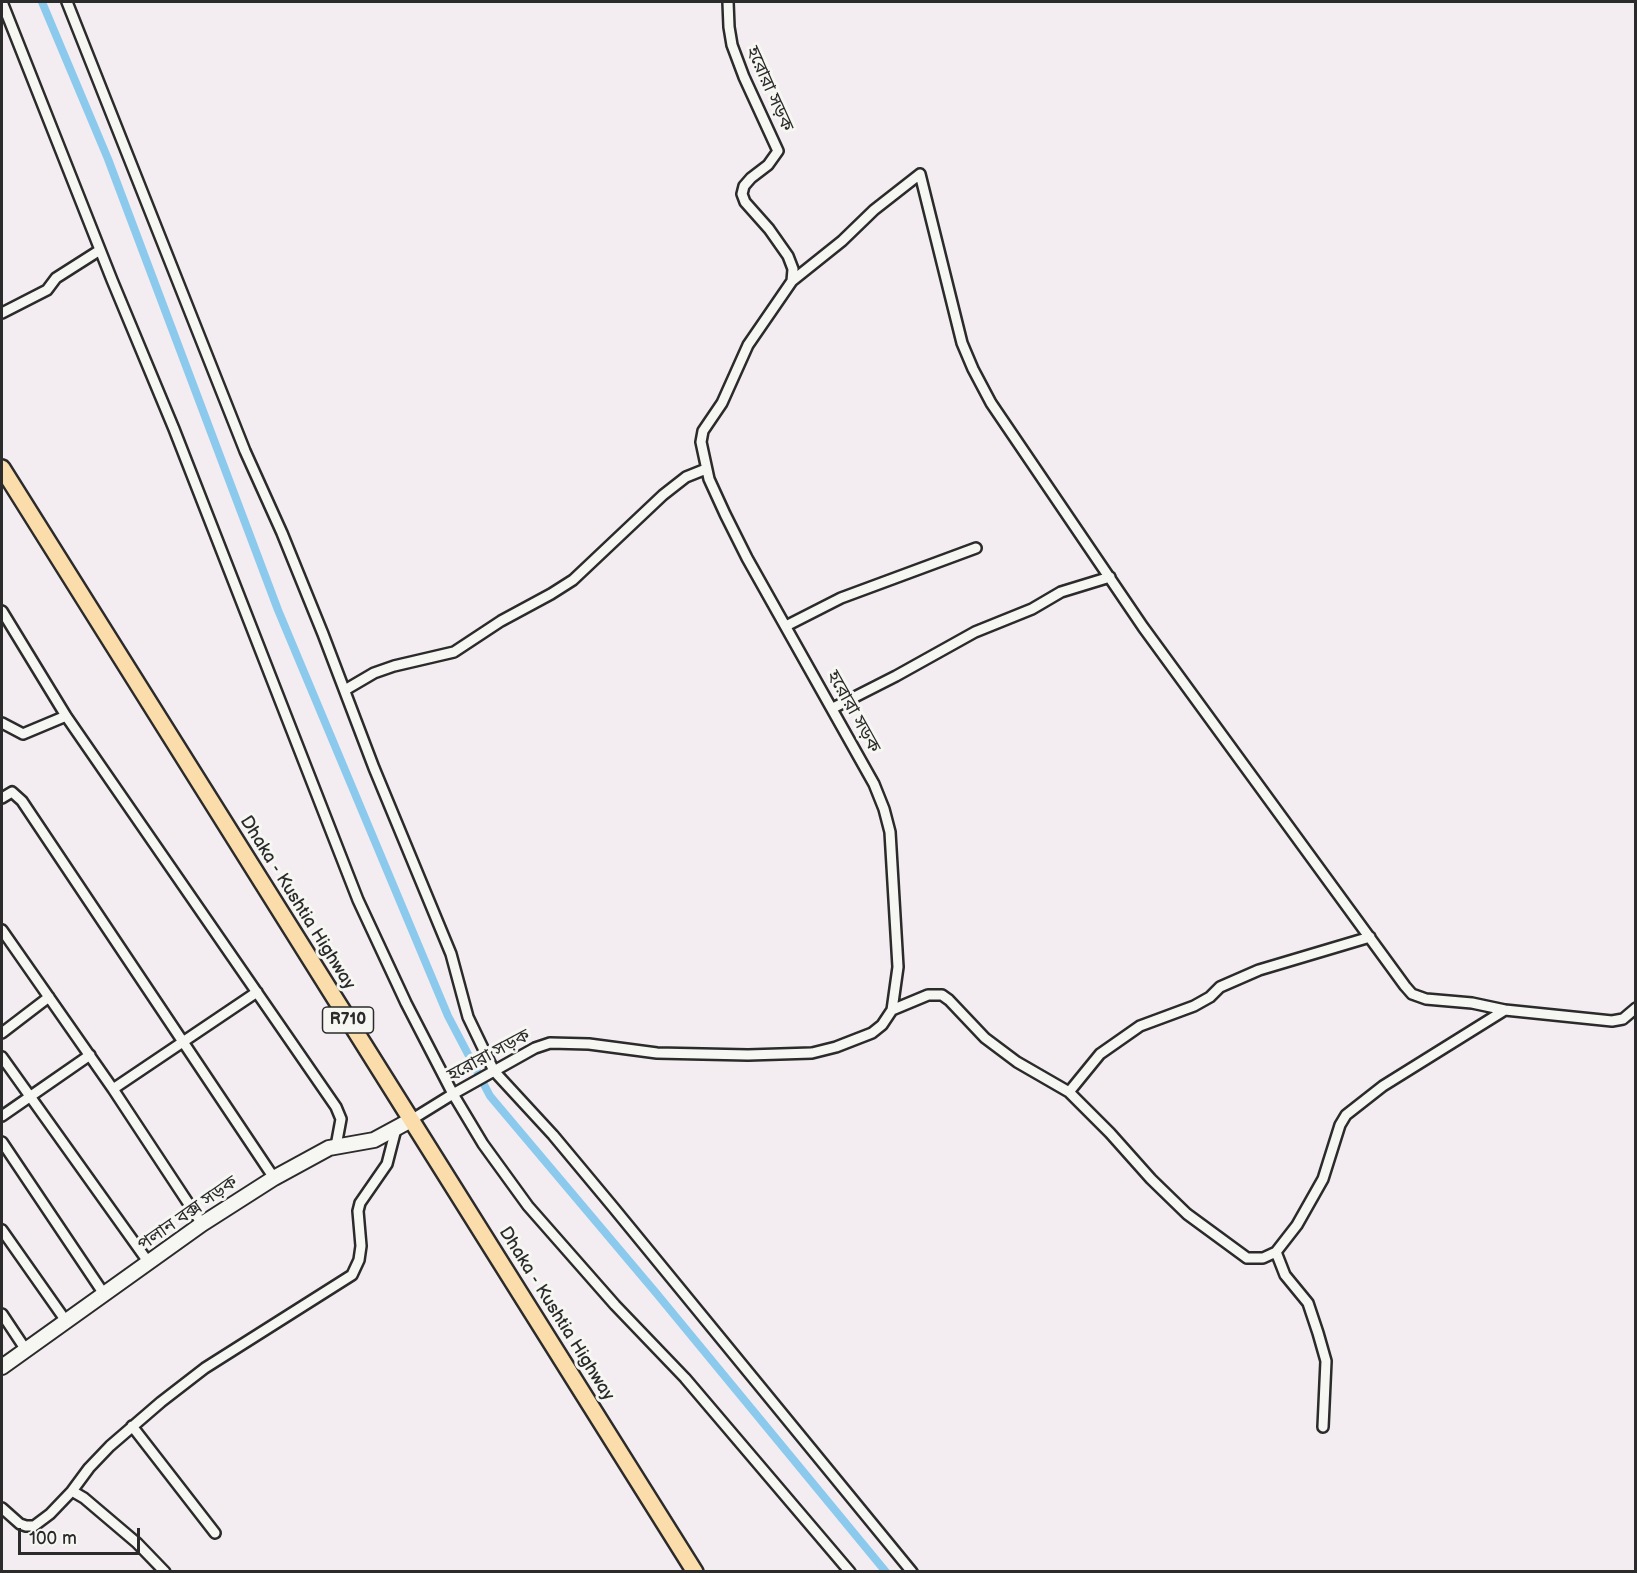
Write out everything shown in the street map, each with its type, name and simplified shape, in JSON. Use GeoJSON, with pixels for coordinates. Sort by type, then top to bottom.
{"type":"FeatureCollection","features":[{"type":"Feature","properties":{"kind":"main road","name":"Dhaka - Kushtia Highway"},"geometry":{"type":"LineString","coordinates":[[2,468],[695,1572]]}},
{"type":"Feature","properties":{"kind":"main road","name":"পলান বক্স সড়ক"},"geometry":{"type":"LineString","coordinates":[[2,1367],[202,1224],[274,1178],[336,1146],[374,1140],[411,1120]]}},
{"type":"Feature","properties":{"kind":"street"},"geometry":{"type":"LineString","coordinates":[[2,2],[100,250],[187,461],[358,900],[406,1003],[453,1094],[483,1144],[528,1206],[615,1305],[685,1378],[850,1572]]}},
{"type":"Feature","properties":{"kind":"street"},"geometry":{"type":"LineString","coordinates":[[67,2],[245,451],[282,533],[374,768],[451,954],[468,1017],[493,1072],[553,1135],[613,1206],[912,1572]]}},
{"type":"Feature","properties":{"kind":"street","name":"হরোরা সড়ক"},"geometry":{"type":"LineString","coordinates":[[411,1120],[535,1048],[550,1043],[589,1044],[657,1053],[748,1056],[812,1053],[836,1047],[872,1033],[882,1025],[892,1010],[898,967],[890,832],[884,809],[874,784],[833,708],[747,558],[713,488],[706,469],[701,442],[703,431],[722,403],[748,345],[792,281],[793,269],[788,256],[769,229],[745,202],[742,194],[744,186],[768,165],[778,151],[732,45],[728,2]]}},
{"type":"Feature","properties":{"kind":"street"},"geometry":{"type":"LineString","coordinates":[[792,281],[842,241],[874,210],[921,174],[962,343],[991,403],[1143,627],[1284,823],[1412,994],[1425,999],[1505,1010],[1612,1021],[1623,1019],[1635,1008]]}},
{"type":"Feature","properties":{"kind":"street"},"geometry":{"type":"LineString","coordinates":[[2,313],[47,290],[56,278],[100,250]]}},
{"type":"Feature","properties":{"kind":"street"},"geometry":{"type":"LineString","coordinates":[[345,690],[374,673],[394,666],[454,652],[501,621],[551,594],[573,579],[663,495],[686,477],[706,469]]}},
{"type":"Feature","properties":{"kind":"street"},"geometry":{"type":"LineString","coordinates":[[786,626],[841,598],[976,548]]}},
{"type":"Feature","properties":{"kind":"street"},"geometry":{"type":"LineString","coordinates":[[833,708],[975,632],[1032,609],[1061,592],[1110,577]]}},
{"type":"Feature","properties":{"kind":"street"},"geometry":{"type":"LineString","coordinates":[[2,611],[66,716],[340,1112],[336,1146]]}},
{"type":"Feature","properties":{"kind":"street"},"geometry":{"type":"LineString","coordinates":[[2,723],[23,734],[66,716]]}},
{"type":"Feature","properties":{"kind":"street"},"geometry":{"type":"LineString","coordinates":[[2,798],[9,792],[18,796],[274,1178]]}},
{"type":"Feature","properties":{"kind":"street"},"geometry":{"type":"LineString","coordinates":[[2,930],[90,1055],[202,1224]]}},
{"type":"Feature","properties":{"kind":"street"},"geometry":{"type":"LineString","coordinates":[[1069,1092],[1100,1054],[1140,1026],[1194,1006],[1210,997],[1220,987],[1259,970],[1370,936]]}},
{"type":"Feature","properties":{"kind":"street"},"geometry":{"type":"LineString","coordinates":[[113,1089],[257,992]]}},
{"type":"Feature","properties":{"kind":"street"},"geometry":{"type":"LineString","coordinates":[[892,1010],[928,995],[942,995],[949,999],[985,1038],[1017,1062],[1069,1092],[1187,1214],[1247,1258],[1263,1258],[1276,1252],[1297,1226],[1323,1179],[1340,1125],[1346,1115],[1383,1086],[1505,1010]]}},
{"type":"Feature","properties":{"kind":"street"},"geometry":{"type":"LineString","coordinates":[[2,1033],[49,997]]}},
{"type":"Feature","properties":{"kind":"street"},"geometry":{"type":"LineString","coordinates":[[2,1116],[90,1055]]}},
{"type":"Feature","properties":{"kind":"street"},"geometry":{"type":"LineString","coordinates":[[2,1058],[149,1263]]}},
{"type":"Feature","properties":{"kind":"street"},"geometry":{"type":"LineString","coordinates":[[2,1508],[20,1524],[34,1526],[50,1514],[72,1491],[89,1468],[132,1426],[161,1402],[205,1368],[352,1275],[359,1260],[361,1246],[358,1211],[360,1203],[387,1164],[396,1129]]}},
{"type":"Feature","properties":{"kind":"street"},"geometry":{"type":"LineString","coordinates":[[2,1142],[104,1294]]}},
{"type":"Feature","properties":{"kind":"street"},"geometry":{"type":"LineString","coordinates":[[2,1230],[66,1321]]}},
{"type":"Feature","properties":{"kind":"street"},"geometry":{"type":"LineString","coordinates":[[1276,1252],[1285,1275],[1308,1303],[1326,1360],[1323,1427]]}},
{"type":"Feature","properties":{"kind":"street"},"geometry":{"type":"LineString","coordinates":[[2,1314],[26,1350]]}},
{"type":"Feature","properties":{"kind":"street"},"geometry":{"type":"LineString","coordinates":[[132,1426],[215,1533]]}},
{"type":"Feature","properties":{"kind":"street"},"geometry":{"type":"LineString","coordinates":[[72,1491],[84,1498],[137,1543],[165,1572]]}},
{"type":"Feature","properties":{"kind":"waterway"},"geometry":{"type":"LineString","coordinates":[[42,2],[108,159],[278,610],[448,1016],[490,1096],[886,1572]]}}]}
